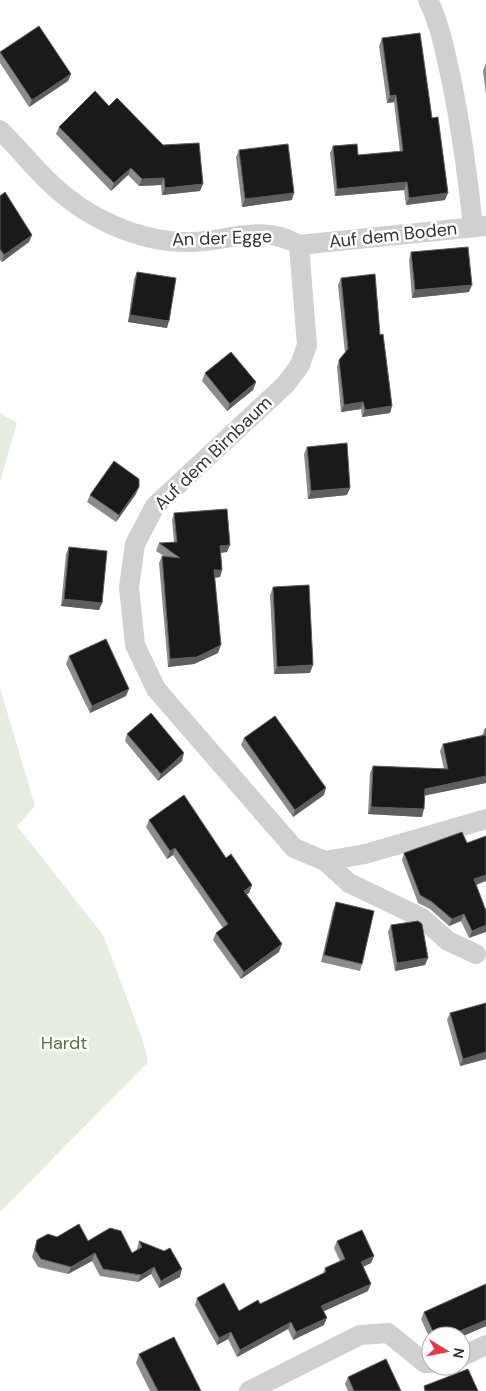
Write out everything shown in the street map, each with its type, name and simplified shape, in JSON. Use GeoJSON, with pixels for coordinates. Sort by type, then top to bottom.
{"type":"FeatureCollection","features":[{"type":"Feature","properties":{"kind":"street"},"geometry":{"type":"LineString","coordinates":[[428,0],[446,57],[479,226]]}},
{"type":"Feature","properties":{"kind":"street","name":"An der Egge"},"geometry":{"type":"LineString","coordinates":[[0,130],[48,181],[84,210],[115,226],[148,238],[170,241],[192,242],[254,234],[284,236],[299,245]]}},
{"type":"Feature","properties":{"kind":"street","name":"Auf dem Boden"},"geometry":{"type":"LineString","coordinates":[[299,245],[479,226]]}},
{"type":"Feature","properties":{"kind":"street","name":"Auf dem Birnbaum"},"geometry":{"type":"LineString","coordinates":[[299,245],[307,345],[300,365],[286,384],[155,506],[135,544],[129,587],[135,645],[156,689],[294,848],[325,861],[349,883],[422,918],[448,941],[476,954]]}},
{"type":"Feature","properties":{"kind":"street"},"geometry":{"type":"LineString","coordinates":[[325,861],[365,854],[486,819]]}},
{"type":"Feature","properties":{"kind":"street"},"geometry":{"type":"LineString","coordinates":[[249,1391],[360,1336],[388,1333],[421,1360]]}},
{"type":"Feature","properties":{"kind":"street"},"geometry":{"type":"LineString","coordinates":[[471,1352],[486,1345]]}},
{"type":"Feature","properties":{"kind":"green space"},"geometry":{"type":"Polygon","coordinates":[[[0,413],[17,423],[0,482],[0,413]]]}},
{"type":"Feature","properties":{"kind":"green space","name":"Hardt"},"geometry":{"type":"Polygon","coordinates":[[[0,688],[35,806],[17,826],[103,935],[143,1041],[148,1062],[0,1212],[0,688]]]}},
{"type":"Feature","properties":{"kind":"building"},"geometry":{"type":"Polygon","coordinates":[[[39,26],[71,74],[32,100],[0,52],[39,26]]]}},
{"type":"Feature","properties":{"kind":"building"},"geometry":{"type":"Polygon","coordinates":[[[420,33],[432,118],[438,117],[448,193],[409,198],[407,182],[337,189],[333,146],[357,144],[358,155],[403,151],[396,95],[390,96],[382,38],[420,33]]]}},
{"type":"Feature","properties":{"kind":"building"},"geometry":{"type":"Polygon","coordinates":[[[95,91],[109,106],[117,98],[163,145],[199,143],[203,184],[165,188],[164,178],[142,179],[131,168],[114,183],[59,127],[95,91]]]}},
{"type":"Feature","properties":{"kind":"building"},"geometry":{"type":"Polygon","coordinates":[[[288,144],[294,193],[245,199],[239,150],[288,144]]]}},
{"type":"Feature","properties":{"kind":"building"},"geometry":{"type":"Polygon","coordinates":[[[5,192],[32,235],[4,255],[0,249],[0,196],[5,192]]]}},
{"type":"Feature","properties":{"kind":"building"},"geometry":{"type":"Polygon","coordinates":[[[468,247],[472,285],[415,290],[411,252],[468,247]]]}},
{"type":"Feature","properties":{"kind":"building"},"geometry":{"type":"Polygon","coordinates":[[[137,272],[176,278],[169,321],[130,315],[137,272]]]}},
{"type":"Feature","properties":{"kind":"building"},"geometry":{"type":"Polygon","coordinates":[[[375,274],[380,335],[383,334],[392,406],[365,410],[363,402],[344,405],[339,360],[348,349],[341,278],[375,274]]]}},
{"type":"Feature","properties":{"kind":"building"},"geometry":{"type":"Polygon","coordinates":[[[231,352],[256,382],[230,404],[205,373],[231,352]]]}},
{"type":"Feature","properties":{"kind":"building"},"geometry":{"type":"Polygon","coordinates":[[[347,443],[350,488],[311,491],[307,447],[347,443]]]}},
{"type":"Feature","properties":{"kind":"building"},"geometry":{"type":"Polygon","coordinates":[[[114,461],[139,479],[139,487],[119,515],[90,495],[114,461]]]}},
{"type":"Feature","properties":{"kind":"building"},"geometry":{"type":"Polygon","coordinates":[[[227,509],[230,545],[220,546],[222,570],[214,570],[221,645],[197,657],[170,659],[162,556],[180,558],[159,543],[177,542],[174,513],[227,509]]]}},
{"type":"Feature","properties":{"kind":"building"},"geometry":{"type":"Polygon","coordinates":[[[69,547],[107,551],[102,603],[64,599],[69,547]]]}},
{"type":"Feature","properties":{"kind":"building"},"geometry":{"type":"Polygon","coordinates":[[[309,585],[313,665],[277,667],[273,587],[309,585]]]}},
{"type":"Feature","properties":{"kind":"building"},"geometry":{"type":"Polygon","coordinates":[[[106,639],[129,689],[92,706],[69,656],[106,639]]]}},
{"type":"Feature","properties":{"kind":"building"},"geometry":{"type":"Polygon","coordinates":[[[151,713],[184,753],[161,774],[127,734],[151,713]]]}},
{"type":"Feature","properties":{"kind":"building"},"geometry":{"type":"Polygon","coordinates":[[[275,716],[326,788],[295,810],[244,738],[275,716]]]}},
{"type":"Feature","properties":{"kind":"building"},"geometry":{"type":"Polygon","coordinates":[[[486,735],[486,776],[425,789],[424,809],[371,807],[373,766],[448,769],[443,744],[486,735]]]}},
{"type":"Feature","properties":{"kind":"building"},"geometry":{"type":"Polygon","coordinates":[[[184,795],[226,858],[231,854],[252,885],[244,891],[282,944],[244,972],[216,933],[228,924],[175,848],[170,851],[149,820],[184,795]]]}},
{"type":"Feature","properties":{"kind":"building"},"geometry":{"type":"Polygon","coordinates":[[[462,832],[467,843],[486,836],[486,875],[474,879],[486,911],[486,925],[472,931],[464,914],[452,919],[432,902],[420,895],[404,853],[462,832]]]}},
{"type":"Feature","properties":{"kind":"building"},"geometry":{"type":"Polygon","coordinates":[[[336,902],[374,911],[362,964],[324,955],[336,902]]]}},
{"type":"Feature","properties":{"kind":"building"},"geometry":{"type":"Polygon","coordinates":[[[418,921],[422,924],[428,958],[397,963],[391,925],[418,921]]]}},
{"type":"Feature","properties":{"kind":"building"},"geometry":{"type":"Polygon","coordinates":[[[486,1003],[486,1052],[463,1059],[450,1013],[486,1003]]]}},
{"type":"Feature","properties":{"kind":"building"},"geometry":{"type":"Polygon","coordinates":[[[79,1224],[88,1241],[110,1228],[121,1231],[132,1253],[142,1247],[139,1241],[164,1251],[170,1248],[182,1269],[161,1281],[154,1267],[141,1275],[103,1269],[95,1253],[71,1267],[41,1259],[35,1250],[37,1240],[48,1234],[57,1237],[79,1224]]]}},
{"type":"Feature","properties":{"kind":"building"},"geometry":{"type":"Polygon","coordinates":[[[362,1230],[374,1256],[361,1262],[371,1284],[321,1306],[327,1318],[296,1332],[291,1322],[240,1350],[231,1332],[219,1338],[197,1298],[224,1283],[239,1311],[258,1300],[260,1304],[326,1272],[325,1268],[345,1259],[337,1241],[362,1230]]]}},
{"type":"Feature","properties":{"kind":"building"},"geometry":{"type":"Polygon","coordinates":[[[486,1284],[486,1320],[471,1326],[430,1326],[424,1312],[486,1284]]]}},
{"type":"Feature","properties":{"kind":"building"},"geometry":{"type":"Polygon","coordinates":[[[174,1337],[201,1391],[158,1391],[139,1354],[174,1337]]]}},
{"type":"Feature","properties":{"kind":"building"},"geometry":{"type":"Polygon","coordinates":[[[386,1359],[401,1391],[354,1391],[348,1377],[386,1359]]]}},
{"type":"Feature","properties":{"kind":"building"},"geometry":{"type":"Polygon","coordinates":[[[450,1376],[471,1376],[478,1391],[425,1391],[424,1386],[450,1376]]]}}]}
